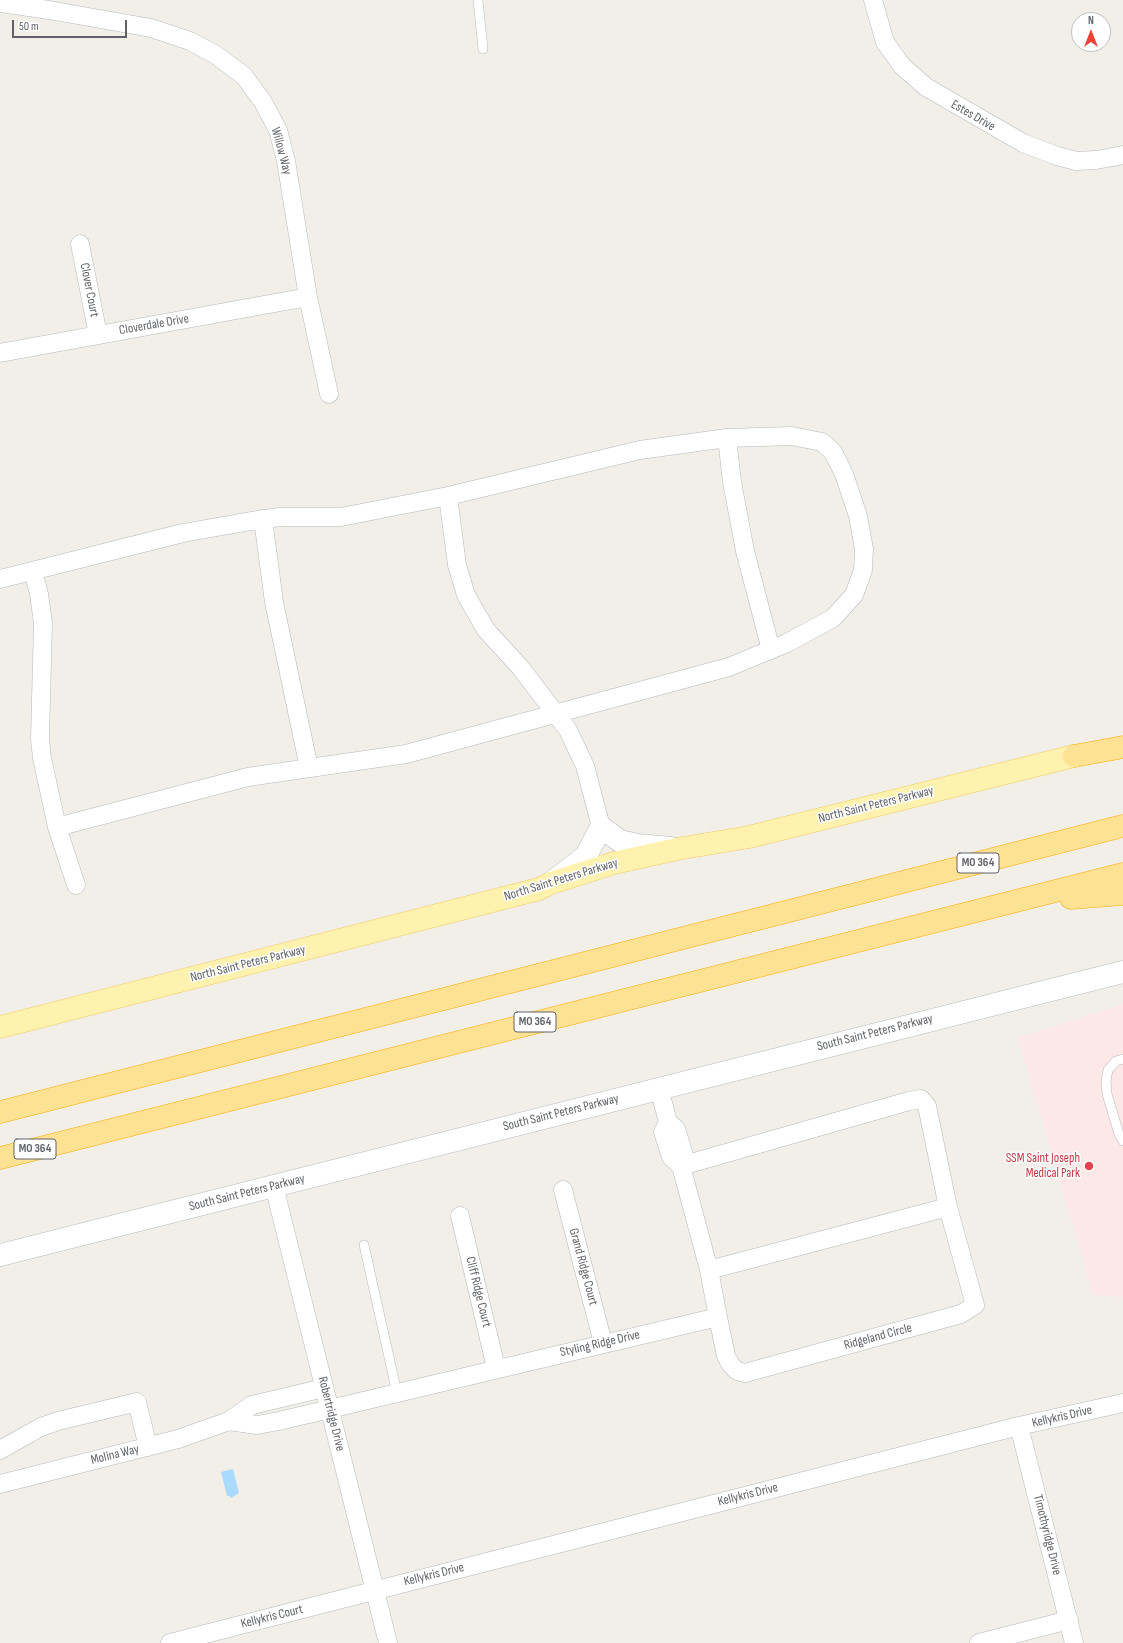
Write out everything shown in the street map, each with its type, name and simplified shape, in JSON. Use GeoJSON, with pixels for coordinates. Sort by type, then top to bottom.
{"type":"FeatureCollection","features":[{"type":"Feature","properties":{"kind":"highway"},"geometry":{"type":"LineString","coordinates":[[1074,756],[1123,747]]}},
{"type":"Feature","properties":{"kind":"highway","name":"MO 364"},"geometry":{"type":"LineString","coordinates":[[0,1112],[1123,826]]}},
{"type":"Feature","properties":{"kind":"highway","name":"MO 364"},"geometry":{"type":"LineString","coordinates":[[0,1158],[1123,874]]}},
{"type":"Feature","properties":{"kind":"highway"},"geometry":{"type":"LineString","coordinates":[[1000,905],[1123,894]]}},
{"type":"Feature","properties":{"kind":"highway"},"geometry":{"type":"LineString","coordinates":[[0,1173],[70,1140]]}},
{"type":"Feature","properties":{"kind":"main road","name":"North Saint Peters Parkway"},"geometry":{"type":"LineString","coordinates":[[0,1027],[539,889],[551,883],[614,863],[677,849],[749,837],[1074,756],[1123,739]]}},
{"type":"Feature","properties":{"kind":"main road"},"geometry":{"type":"LineString","coordinates":[[551,883],[586,856],[601,827],[620,841],[637,845],[677,849]]}},
{"type":"Feature","properties":{"kind":"main road","name":"South Saint Peters Parkway"},"geometry":{"type":"LineString","coordinates":[[0,1255],[1123,972]]}},
{"type":"Feature","properties":{"kind":"street","name":"Estes Drive"},"geometry":{"type":"LineString","coordinates":[[873,0],[886,42],[902,66],[926,87],[1016,140],[1057,156],[1076,160],[1096,160],[1123,155]]}},
{"type":"Feature","properties":{"kind":"street","name":"Willow Way"},"geometry":{"type":"LineString","coordinates":[[0,3],[151,28],[190,41],[216,55],[244,76],[263,102],[278,130],[286,161],[308,297],[329,394]]}},
{"type":"Feature","properties":{"kind":"street","name":"Clover Court"},"geometry":{"type":"LineString","coordinates":[[80,244],[98,335]]}},
{"type":"Feature","properties":{"kind":"street","name":"Cloverdale Drive"},"geometry":{"type":"LineString","coordinates":[[0,353],[308,297]]}},
{"type":"Feature","properties":{"kind":"street"},"geometry":{"type":"LineString","coordinates":[[0,579],[183,534],[280,517],[341,517],[448,496],[640,450],[727,438],[792,436],[822,442],[832,452],[844,474],[858,516],[864,549],[863,570],[854,595],[833,618],[787,643],[729,667],[557,715],[406,754],[248,777],[57,826]]}},
{"type":"Feature","properties":{"kind":"street"},"geometry":{"type":"LineString","coordinates":[[727,438],[732,482],[745,551],[771,650]]}},
{"type":"Feature","properties":{"kind":"street"},"geometry":{"type":"LineString","coordinates":[[448,496],[457,565],[466,595],[486,630],[520,667],[568,730],[585,766],[601,827]]}},
{"type":"Feature","properties":{"kind":"street"},"geometry":{"type":"LineString","coordinates":[[262,519],[274,602],[309,768]]}},
{"type":"Feature","properties":{"kind":"street"},"geometry":{"type":"LineString","coordinates":[[33,571],[39,594],[43,623],[41,752],[57,826],[76,885]]}},
{"type":"Feature","properties":{"kind":"street"},"geometry":{"type":"LineString","coordinates":[[659,1088],[668,1122],[676,1129],[684,1155],[681,1166],[709,1270],[718,1317]]}},
{"type":"Feature","properties":{"kind":"street","name":"Ridgeland Circle"},"geometry":{"type":"LineString","coordinates":[[681,1166],[909,1100],[921,1099],[927,1106],[948,1207],[975,1305],[968,1311],[745,1373],[737,1371],[731,1365],[726,1356],[718,1317]]}},
{"type":"Feature","properties":{"kind":"street","name":"Robertridge Drive"},"geometry":{"type":"LineString","coordinates":[[274,1186],[388,1643]]}},
{"type":"Feature","properties":{"kind":"street","name":"Grand Ridge Court"},"geometry":{"type":"LineString","coordinates":[[563,1190],[603,1343]]}},
{"type":"Feature","properties":{"kind":"street"},"geometry":{"type":"LineString","coordinates":[[709,1270],[948,1207]]}},
{"type":"Feature","properties":{"kind":"street","name":"Cliff Ridge Court"},"geometry":{"type":"LineString","coordinates":[[460,1216],[496,1368]]}},
{"type":"Feature","properties":{"kind":"street","name":"Styling Ridge Drive"},"geometry":{"type":"LineString","coordinates":[[330,1408],[718,1317]]}},
{"type":"Feature","properties":{"kind":"street","name":"Molina Way"},"geometry":{"type":"LineString","coordinates":[[0,1484],[148,1447],[229,1421],[252,1405],[324,1388]]}},
{"type":"Feature","properties":{"kind":"street"},"geometry":{"type":"LineString","coordinates":[[0,1450],[41,1427],[58,1421],[137,1402],[148,1447]]}},
{"type":"Feature","properties":{"kind":"street","name":"Kellykris Drive"},"geometry":{"type":"LineString","coordinates":[[374,1591],[1019,1426],[1123,1403]]}},
{"type":"Feature","properties":{"kind":"street","name":"Molina Way"},"geometry":{"type":"LineString","coordinates":[[229,1421],[257,1425],[330,1408]]}},
{"type":"Feature","properties":{"kind":"street","name":"Timothyridge Drive"},"geometry":{"type":"LineString","coordinates":[[1019,1426],[1074,1643]]}},
{"type":"Feature","properties":{"kind":"street","name":"Kellykris Court"},"geometry":{"type":"LineString","coordinates":[[170,1643],[374,1591]]}},
{"type":"Feature","properties":{"kind":"street"},"geometry":{"type":"LineString","coordinates":[[979,1643],[1069,1620]]}},
{"type":"Feature","properties":{"kind":"lane"},"geometry":{"type":"LineString","coordinates":[[478,0],[483,48]]}},
{"type":"Feature","properties":{"kind":"lane"},"geometry":{"type":"LineString","coordinates":[[1123,1059],[1116,1061],[1108,1070],[1106,1081],[1107,1094],[1119,1134],[1123,1141]]}},
{"type":"Feature","properties":{"kind":"lane"},"geometry":{"type":"LineString","coordinates":[[364,1245],[397,1393]]}},
{"type":"Feature","properties":{"kind":"shaded area","name":"SSM Saint Joseph Medical Park"},"geometry":{"type":"Polygon","coordinates":[[[1123,1004],[1123,1297],[1093,1295],[1018,1038],[1123,1004]]]}},
{"type":"Feature","properties":{"kind":"water"},"geometry":{"type":"Polygon","coordinates":[[[233,1469],[239,1493],[231,1498],[230,1496],[227,1496],[221,1472],[233,1469]]]}},
{"type":"Feature","properties":{"kind":"place","name":"SSM Saint Joseph Medical Park"},"geometry":{"type":"Point","coordinates":[1089,1166]}}]}
